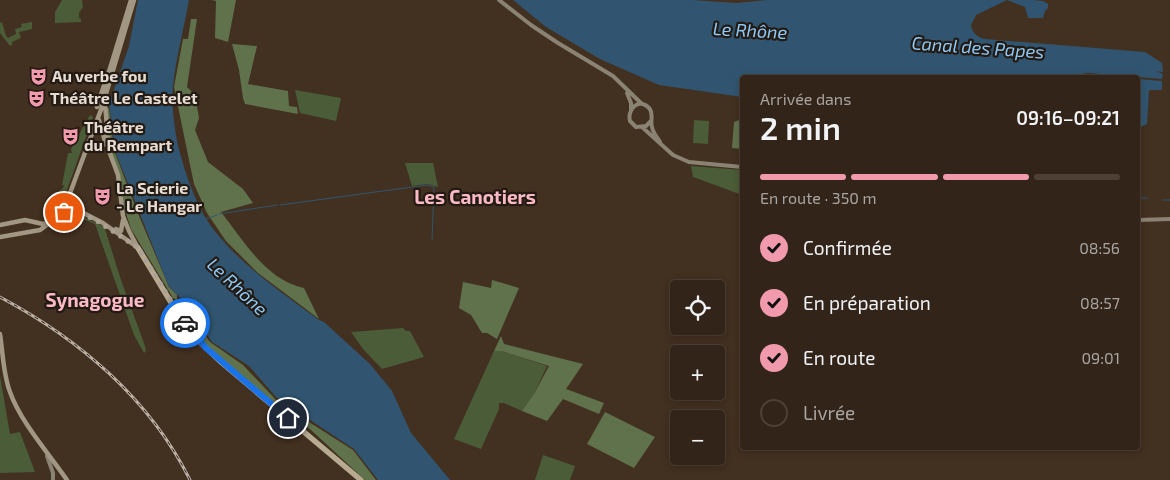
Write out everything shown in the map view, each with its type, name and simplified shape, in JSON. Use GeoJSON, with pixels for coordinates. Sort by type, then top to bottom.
{"type":"FeatureCollection","features":[{"type":"Feature","properties":{"kind":"highway"},"geometry":{"type":"LineString","coordinates":[[138,248],[178,314],[199,340],[221,362],[361,480]]}},
{"type":"Feature","properties":{"kind":"main road"},"geometry":{"type":"LineString","coordinates":[[0,225],[25,220],[44,224],[53,218],[65,199],[93,124],[132,1]]}},
{"type":"Feature","properties":{"kind":"main road"},"geometry":{"type":"LineString","coordinates":[[27,232],[36,232],[44,228],[59,215],[66,204],[99,118],[132,1]]}},
{"type":"Feature","properties":{"kind":"main road"},"geometry":{"type":"LineString","coordinates":[[97,106],[110,70]]}},
{"type":"Feature","properties":{"kind":"main road"},"geometry":{"type":"LineString","coordinates":[[108,87],[105,106],[108,144]]}},
{"type":"Feature","properties":{"kind":"main road"},"geometry":{"type":"LineString","coordinates":[[93,124],[99,118]]}},
{"type":"Feature","properties":{"kind":"main road"},"geometry":{"type":"LineString","coordinates":[[66,204],[107,226],[121,231],[123,227],[118,175],[110,157],[104,121],[102,118],[99,118]]}},
{"type":"Feature","properties":{"kind":"main road"},"geometry":{"type":"LineString","coordinates":[[99,118],[118,182]]}},
{"type":"Feature","properties":{"kind":"main road"},"geometry":{"type":"LineString","coordinates":[[59,215],[66,212],[80,213]]}},
{"type":"Feature","properties":{"kind":"main road"},"geometry":{"type":"LineString","coordinates":[[123,216],[128,231],[138,248]]}},
{"type":"Feature","properties":{"kind":"main road"},"geometry":{"type":"LineString","coordinates":[[0,237],[35,230],[36,223]]}},
{"type":"Feature","properties":{"kind":"main road"},"geometry":{"type":"LineString","coordinates":[[107,226],[138,248]]}},
{"type":"Feature","properties":{"kind":"main road"},"geometry":{"type":"LineString","coordinates":[[0,334],[10,392],[23,417],[67,480]]}},
{"type":"Feature","properties":{"kind":"street"},"geometry":{"type":"LineString","coordinates":[[499,0],[531,25],[613,76],[626,90],[650,110],[654,132],[666,150]]}},
{"type":"Feature","properties":{"kind":"street"},"geometry":{"type":"LineString","coordinates":[[626,90],[631,103],[630,121],[634,126],[642,128],[651,134],[666,150],[678,158],[689,162],[740,167]]}},
{"type":"Feature","properties":{"kind":"street"},"geometry":{"type":"LineString","coordinates":[[631,109],[636,105],[642,104]]}},
{"type":"Feature","properties":{"kind":"street"},"geometry":{"type":"LineString","coordinates":[[642,128],[651,121]]}},
{"type":"Feature","properties":{"kind":"street"},"geometry":{"type":"LineString","coordinates":[[1140,220],[1170,219]]}},
{"type":"Feature","properties":{"kind":"street"},"geometry":{"type":"LineString","coordinates":[[44,447],[53,473],[53,480]]}},
{"type":"Feature","properties":{"kind":"street"},"geometry":{"type":"LineString","coordinates":[[53,473],[58,467]]}},
{"type":"Feature","properties":{"kind":"green space"},"geometry":{"type":"Polygon","coordinates":[[[62,0],[82,0],[83,7],[79,13],[81,22],[55,23],[55,12],[62,0]]]}},
{"type":"Feature","properties":{"kind":"green space"},"geometry":{"type":"Polygon","coordinates":[[[212,0],[236,0],[228,42],[215,38],[216,1],[212,0]]]}},
{"type":"Feature","properties":{"kind":"green space"},"geometry":{"type":"Polygon","coordinates":[[[191,19],[197,19],[187,87],[195,95],[199,118],[195,130],[208,162],[243,189],[253,203],[221,212],[247,247],[267,268],[290,284],[304,288],[319,319],[258,273],[226,241],[207,213],[194,184],[174,87],[183,39],[188,39],[191,19]]]}},
{"type":"Feature","properties":{"kind":"green space"},"geometry":{"type":"Polygon","coordinates":[[[2,22],[8,38],[16,34],[15,29],[22,27],[21,24],[32,22],[32,29],[19,32],[21,38],[12,42],[10,46],[0,33],[0,23],[2,22]]]}},
{"type":"Feature","properties":{"kind":"green space"},"geometry":{"type":"Polygon","coordinates":[[[232,44],[257,46],[248,84],[288,91],[289,106],[297,107],[298,114],[245,104],[232,44]]]}},
{"type":"Feature","properties":{"kind":"green space"},"geometry":{"type":"Polygon","coordinates":[[[295,90],[341,98],[336,121],[300,113],[295,90]]]}},
{"type":"Feature","properties":{"kind":"green space"},"geometry":{"type":"Polygon","coordinates":[[[109,108],[114,150],[137,211],[169,287],[177,295],[177,300],[173,298],[131,229],[124,207],[119,175],[111,155],[107,109],[109,108]]]}},
{"type":"Feature","properties":{"kind":"green space"},"geometry":{"type":"Polygon","coordinates":[[[90,115],[93,117],[63,201],[53,196],[63,188],[68,153],[72,153],[71,149],[90,115]]]}},
{"type":"Feature","properties":{"kind":"green space"},"geometry":{"type":"Polygon","coordinates":[[[694,120],[709,121],[708,144],[693,143],[694,120]]]}},
{"type":"Feature","properties":{"kind":"green space"},"geometry":{"type":"Polygon","coordinates":[[[740,120],[740,149],[732,148],[734,122],[740,120]]]}},
{"type":"Feature","properties":{"kind":"green space"},"geometry":{"type":"Polygon","coordinates":[[[405,163],[433,163],[438,187],[428,184],[412,186],[405,163]]]}},
{"type":"Feature","properties":{"kind":"green space"},"geometry":{"type":"Polygon","coordinates":[[[691,166],[740,170],[740,194],[693,177],[691,166]]]}},
{"type":"Feature","properties":{"kind":"green space"},"geometry":{"type":"Polygon","coordinates":[[[81,216],[103,226],[105,229],[145,346],[146,351],[144,353],[134,335],[95,224],[81,218],[81,216]]]}},
{"type":"Feature","properties":{"kind":"green space"},"geometry":{"type":"Polygon","coordinates":[[[492,280],[519,288],[497,339],[487,333],[482,333],[471,315],[459,308],[463,282],[491,288],[492,280]]]}},
{"type":"Feature","properties":{"kind":"green space"},"geometry":{"type":"Polygon","coordinates":[[[180,300],[210,342],[243,365],[279,403],[353,450],[376,480],[365,480],[311,430],[269,399],[212,351],[197,335],[194,325],[179,302],[180,300]]]}},
{"type":"Feature","properties":{"kind":"green space"},"geometry":{"type":"Polygon","coordinates":[[[403,328],[406,331],[410,331],[424,357],[382,369],[363,349],[351,332],[403,328]]]}},
{"type":"Feature","properties":{"kind":"green space"},"geometry":{"type":"Polygon","coordinates":[[[501,336],[504,344],[583,364],[566,389],[604,403],[599,414],[563,399],[547,421],[522,411],[549,366],[501,351],[494,351],[501,336]]]}},
{"type":"Feature","properties":{"kind":"green space"},"geometry":{"type":"Polygon","coordinates":[[[494,351],[501,351],[547,366],[535,392],[522,411],[504,403],[499,403],[499,409],[481,449],[454,439],[494,351]]]}},
{"type":"Feature","properties":{"kind":"green space"},"geometry":{"type":"Polygon","coordinates":[[[0,376],[10,434],[20,432],[35,472],[0,473],[0,376]]]}},
{"type":"Feature","properties":{"kind":"green space"},"geometry":{"type":"Polygon","coordinates":[[[605,412],[655,437],[634,468],[587,444],[605,412]]]}},
{"type":"Feature","properties":{"kind":"green space"},"geometry":{"type":"Polygon","coordinates":[[[543,455],[575,466],[570,480],[535,480],[543,455]]]}},
{"type":"Feature","properties":{"kind":"water","name":"Le Rhône"},"geometry":{"type":"Polygon","coordinates":[[[138,0],[189,0],[174,75],[174,120],[178,146],[186,175],[201,210],[211,226],[238,257],[254,271],[324,322],[370,364],[392,391],[411,433],[450,480],[378,480],[354,449],[307,418],[283,405],[249,366],[212,342],[185,302],[169,287],[115,151],[109,104],[129,46],[138,0]]]}},
{"type":"Feature","properties":{"kind":"water"},"geometry":{"type":"Polygon","coordinates":[[[513,0],[692,0],[737,3],[767,0],[1007,0],[976,15],[971,25],[975,34],[985,39],[1145,52],[1162,63],[1163,72],[1156,71],[1163,74],[1162,79],[1140,77],[1140,75],[1088,73],[1075,75],[740,75],[740,97],[659,85],[600,59],[546,27],[513,0]]]}},
{"type":"Feature","properties":{"kind":"water"},"geometry":{"type":"Polygon","coordinates":[[[1007,0],[1043,1],[1048,4],[1048,8],[1043,18],[1028,18],[1025,7],[1007,0]]]}},
{"type":"Feature","properties":{"kind":"water"},"geometry":{"type":"Polygon","coordinates":[[[1140,79],[1162,81],[1162,90],[1149,90],[1147,124],[1140,127],[1140,79]]]}},
{"type":"Feature","properties":{"kind":"waterway"},"geometry":{"type":"LineString","coordinates":[[280,205],[427,185],[434,187],[432,240]]}},
{"type":"Feature","properties":{"kind":"waterway"},"geometry":{"type":"LineString","coordinates":[[1140,198],[1147,198]]}},
{"type":"Feature","properties":{"kind":"waterway"},"geometry":{"type":"LineString","coordinates":[[1163,200],[1170,200]]}},
{"type":"Feature","properties":{"kind":"waterway"},"geometry":{"type":"LineString","coordinates":[[219,214],[277,205]]}},
{"type":"Feature","properties":{"kind":"waterway"},"geometry":{"type":"LineString","coordinates":[[206,219],[217,215]]}},
{"type":"Feature","properties":{"kind":"railway"},"geometry":{"type":"LineString","coordinates":[[0,297],[57,332],[110,374],[155,423],[174,451],[190,480]]}},
{"type":"Feature","properties":{"kind":"way so far"},"geometry":{"type":"LineString","coordinates":[[64,212],[80,213],[103,223],[138,248],[185,323]]}},
{"type":"Feature","properties":{"kind":"place","name":"Au verbe fou"},"geometry":{"type":"Point","coordinates":[38,76]}},
{"type":"Feature","properties":{"kind":"place","name":"Théâtre Le Castelet"},"geometry":{"type":"Point","coordinates":[36,98]}},
{"type":"Feature","properties":{"kind":"place","name":"Théâtre du Rempart"},"geometry":{"type":"Point","coordinates":[70,136]}},
{"type":"Feature","properties":{"kind":"place","name":"La Scierie - Le Hangar"},"geometry":{"type":"Point","coordinates":[102,197]}},
{"type":"Feature","properties":{"kind":"district","name":"Les Canotiers"},"geometry":{"type":"Point","coordinates":[475,197]}},
{"type":"Feature","properties":{"kind":"district","name":"Synagogue"},"geometry":{"type":"Point","coordinates":[95,300]}},
{"type":"Feature","properties":{"kind":"route"},"geometry":{"type":"LineString","coordinates":[[185,323],[192,333],[221,362],[288,418]]}},
{"type":"Feature","properties":{"kind":"water label","name":"Canal des Papes"},"geometry":{"type":"Point","coordinates":[978,48]}}]}
